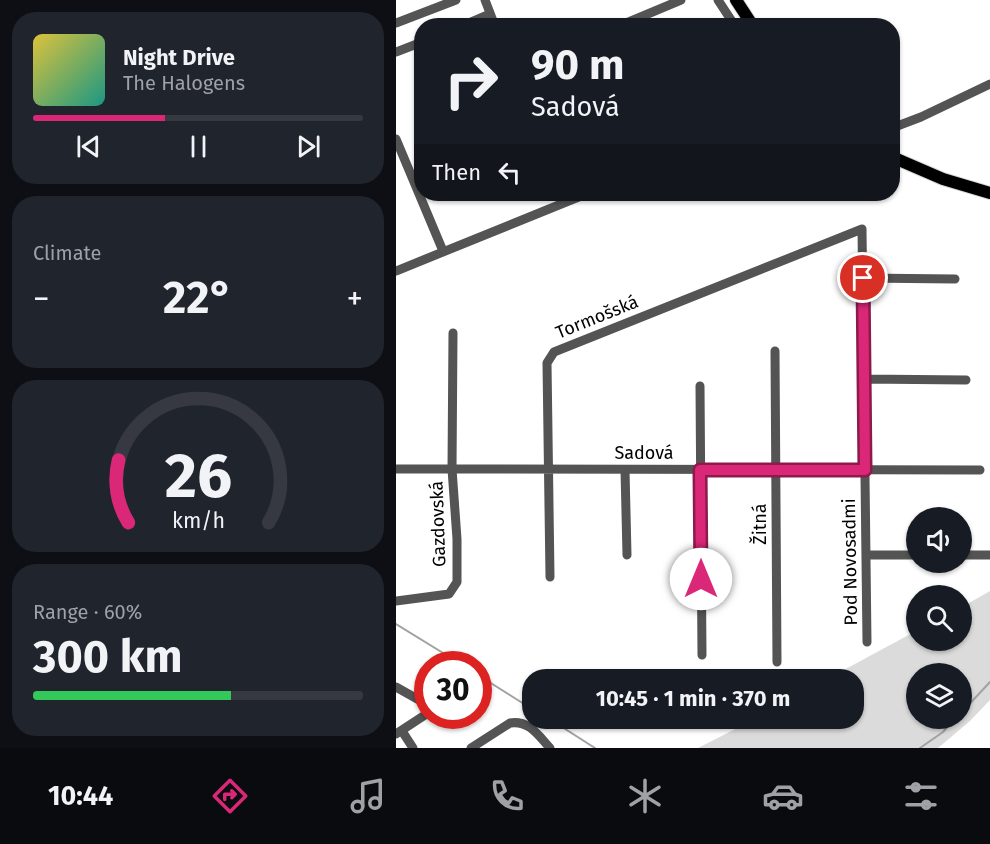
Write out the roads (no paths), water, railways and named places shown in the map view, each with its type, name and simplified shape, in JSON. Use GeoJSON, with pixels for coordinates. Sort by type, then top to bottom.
{"type":"FeatureCollection","features":[{"type":"Feature","properties":{"kind":"main road"},"geometry":{"type":"LineString","coordinates":[[736,0],[748,18]]}},
{"type":"Feature","properties":{"kind":"main road"},"geometry":{"type":"LineString","coordinates":[[900,160],[943,179],[990,193]]}},
{"type":"Feature","properties":{"kind":"street"},"geometry":{"type":"LineString","coordinates":[[396,23],[456,0]]}},
{"type":"Feature","properties":{"kind":"street"},"geometry":{"type":"LineString","coordinates":[[485,0],[492,18]]}},
{"type":"Feature","properties":{"kind":"street"},"geometry":{"type":"LineString","coordinates":[[638,18],[681,0]]}},
{"type":"Feature","properties":{"kind":"street"},"geometry":{"type":"LineString","coordinates":[[718,0],[730,18]]}},
{"type":"Feature","properties":{"kind":"street"},"geometry":{"type":"LineString","coordinates":[[481,18],[490,14]]}},
{"type":"Feature","properties":{"kind":"street"},"geometry":{"type":"LineString","coordinates":[[396,52],[414,45]]}},
{"type":"Feature","properties":{"kind":"street"},"geometry":{"type":"LineString","coordinates":[[900,125],[990,84]]}},
{"type":"Feature","properties":{"kind":"street"},"geometry":{"type":"LineString","coordinates":[[396,139],[414,182]]}},
{"type":"Feature","properties":{"kind":"street"},"geometry":{"type":"LineString","coordinates":[[422,201],[443,251]]}},
{"type":"Feature","properties":{"kind":"street"},"geometry":{"type":"LineString","coordinates":[[396,271],[558,201]]}},
{"type":"Feature","properties":{"kind":"street","name":"Pod Novosadmi"},"geometry":{"type":"LineString","coordinates":[[862,229],[867,642]]}},
{"type":"Feature","properties":{"kind":"street","name":"Tormošská"},"geometry":{"type":"LineString","coordinates":[[550,577],[547,363],[554,351],[862,229]]}},
{"type":"Feature","properties":{"kind":"street"},"geometry":{"type":"LineString","coordinates":[[863,278],[955,279]]}},
{"type":"Feature","properties":{"kind":"street"},"geometry":{"type":"LineString","coordinates":[[453,333],[453,470]]}},
{"type":"Feature","properties":{"kind":"street","name":"Žitná"},"geometry":{"type":"LineString","coordinates":[[775,351],[777,662]]}},
{"type":"Feature","properties":{"kind":"street"},"geometry":{"type":"LineString","coordinates":[[864,379],[966,380]]}},
{"type":"Feature","properties":{"kind":"street"},"geometry":{"type":"LineString","coordinates":[[700,386],[702,655]]}},
{"type":"Feature","properties":{"kind":"street","name":"Sadová"},"geometry":{"type":"LineString","coordinates":[[396,469],[980,470]]}},
{"type":"Feature","properties":{"kind":"street","name":"Gazdovská"},"geometry":{"type":"LineString","coordinates":[[396,601],[449,594],[457,582],[453,470]]}},
{"type":"Feature","properties":{"kind":"street"},"geometry":{"type":"LineString","coordinates":[[624,470],[627,555]]}},
{"type":"Feature","properties":{"kind":"street"},"geometry":{"type":"LineString","coordinates":[[866,555],[906,555]]}},
{"type":"Feature","properties":{"kind":"street"},"geometry":{"type":"LineString","coordinates":[[972,555],[990,555]]}},
{"type":"Feature","properties":{"kind":"street"},"geometry":{"type":"LineString","coordinates":[[396,687],[414,697]]}},
{"type":"Feature","properties":{"kind":"street"},"geometry":{"type":"LineString","coordinates":[[471,748],[510,723],[518,722],[530,726],[550,748]]}},
{"type":"Feature","properties":{"kind":"street"},"geometry":{"type":"LineString","coordinates":[[413,748],[399,733],[414,723]]}},
{"type":"Feature","properties":{"kind":"waterway"},"geometry":{"type":"LineString","coordinates":[[396,624],[440,651]]}},
{"type":"Feature","properties":{"kind":"waterway"},"geometry":{"type":"LineString","coordinates":[[972,701],[990,682]]}},
{"type":"Feature","properties":{"kind":"waterway"},"geometry":{"type":"LineString","coordinates":[[492,684],[522,703]]}},
{"type":"Feature","properties":{"kind":"waterway"},"geometry":{"type":"LineString","coordinates":[[565,729],[595,748]]}},
{"type":"Feature","properties":{"kind":"waterway"},"geometry":{"type":"LineString","coordinates":[[920,748],[946,729]]}}]}
